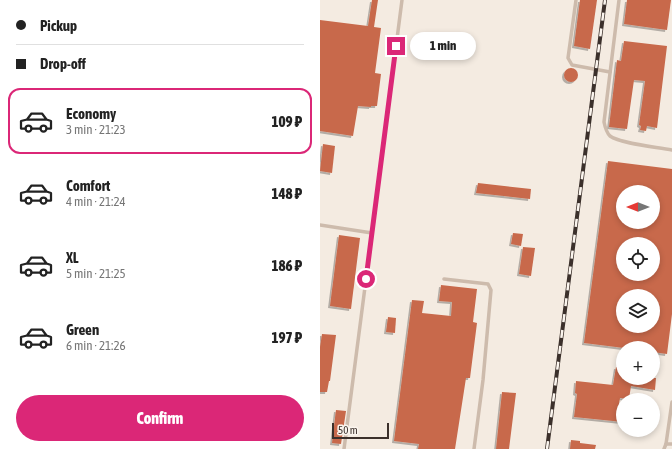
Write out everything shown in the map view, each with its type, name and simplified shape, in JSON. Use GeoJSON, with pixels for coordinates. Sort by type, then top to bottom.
{"type":"FeatureCollection","features":[{"type":"Feature","properties":{"kind":"lane"},"geometry":{"type":"LineString","coordinates":[[344,449],[402,0]]}},
{"type":"Feature","properties":{"kind":"lane"},"geometry":{"type":"LineString","coordinates":[[576,0],[568,58],[572,65],[610,72]]}},
{"type":"Feature","properties":{"kind":"lane"},"geometry":{"type":"LineString","coordinates":[[619,0],[604,122],[606,130],[610,136],[618,139],[672,150]]}},
{"type":"Feature","properties":{"kind":"lane"},"geometry":{"type":"LineString","coordinates":[[320,225],[372,233]]}},
{"type":"Feature","properties":{"kind":"lane"},"geometry":{"type":"LineString","coordinates":[[444,279],[488,284],[491,290],[483,380],[474,449]]}},
{"type":"Feature","properties":{"kind":"lane"},"geometry":{"type":"LineString","coordinates":[[664,449],[672,402]]}},
{"type":"Feature","properties":{"kind":"lane"},"geometry":{"type":"LineString","coordinates":[[666,444],[672,444]]}},
{"type":"Feature","properties":{"kind":"building"},"geometry":{"type":"Polygon","coordinates":[[[372,0],[378,0],[374,27],[381,28],[375,73],[381,74],[377,106],[358,106],[353,136],[320,131],[320,20],[368,26],[372,0]]]}},
{"type":"Feature","properties":{"kind":"building"},"geometry":{"type":"Polygon","coordinates":[[[580,0],[597,0],[590,49],[574,46],[580,0]]]}},
{"type":"Feature","properties":{"kind":"building"},"geometry":{"type":"Polygon","coordinates":[[[627,0],[671,0],[667,30],[624,24],[627,0]]]}},
{"type":"Feature","properties":{"kind":"building"},"geometry":{"type":"Polygon","coordinates":[[[624,41],[667,46],[657,128],[647,126],[646,131],[640,130],[641,126],[639,125],[645,81],[634,80],[627,129],[609,127],[617,60],[621,61],[624,41]]]}},
{"type":"Feature","properties":{"kind":"building"},"geometry":{"type":"Polygon","coordinates":[[[568,68],[574,68],[578,72],[578,78],[574,82],[568,82],[564,78],[564,72],[568,68]]]}},
{"type":"Feature","properties":{"kind":"building"},"geometry":{"type":"Polygon","coordinates":[[[323,144],[335,146],[332,173],[320,171],[323,144]]]}},
{"type":"Feature","properties":{"kind":"building"},"geometry":{"type":"Polygon","coordinates":[[[608,161],[672,169],[672,314],[667,354],[660,353],[660,341],[616,341],[616,347],[584,343],[608,161]]]}},
{"type":"Feature","properties":{"kind":"building"},"geometry":{"type":"Polygon","coordinates":[[[478,183],[531,189],[530,199],[476,193],[478,183]]]}},
{"type":"Feature","properties":{"kind":"building"},"geometry":{"type":"Polygon","coordinates":[[[513,233],[523,234],[521,246],[511,244],[513,233]]]}},
{"type":"Feature","properties":{"kind":"building"},"geometry":{"type":"Polygon","coordinates":[[[339,235],[360,238],[351,309],[330,306],[339,235]]]}},
{"type":"Feature","properties":{"kind":"building"},"geometry":{"type":"Polygon","coordinates":[[[523,247],[535,248],[531,276],[519,274],[523,247]]]}},
{"type":"Feature","properties":{"kind":"building"},"geometry":{"type":"Polygon","coordinates":[[[441,285],[477,289],[473,322],[477,323],[470,378],[466,378],[455,449],[418,449],[419,444],[394,441],[412,300],[424,301],[422,313],[451,316],[452,302],[439,301],[441,285]]]}},
{"type":"Feature","properties":{"kind":"building"},"geometry":{"type":"Polygon","coordinates":[[[388,317],[396,318],[395,333],[386,332],[388,317]]]}},
{"type":"Feature","properties":{"kind":"building"},"geometry":{"type":"Polygon","coordinates":[[[322,334],[336,335],[330,381],[327,392],[320,392],[320,347],[322,334]]]}},
{"type":"Feature","properties":{"kind":"building"},"geometry":{"type":"Polygon","coordinates":[[[616,367],[616,385],[655,385],[655,390],[631,386],[630,393],[616,393],[616,421],[574,417],[577,394],[575,393],[576,381],[613,385],[616,367]]]}},
{"type":"Feature","properties":{"kind":"building"},"geometry":{"type":"Polygon","coordinates":[[[502,392],[516,393],[509,449],[496,449],[502,392]]]}},
{"type":"Feature","properties":{"kind":"building"},"geometry":{"type":"Polygon","coordinates":[[[336,410],[346,411],[341,444],[332,443],[336,410]]]}},
{"type":"Feature","properties":{"kind":"building"},"geometry":{"type":"Polygon","coordinates":[[[571,440],[596,445],[595,449],[570,449],[571,440]]]}},
{"type":"Feature","properties":{"kind":"railway"},"geometry":{"type":"LineString","coordinates":[[547,449],[605,0]]}},
{"type":"Feature","properties":{"kind":"route"},"geometry":{"type":"LineString","coordinates":[[366,279],[396,46]]}}]}
